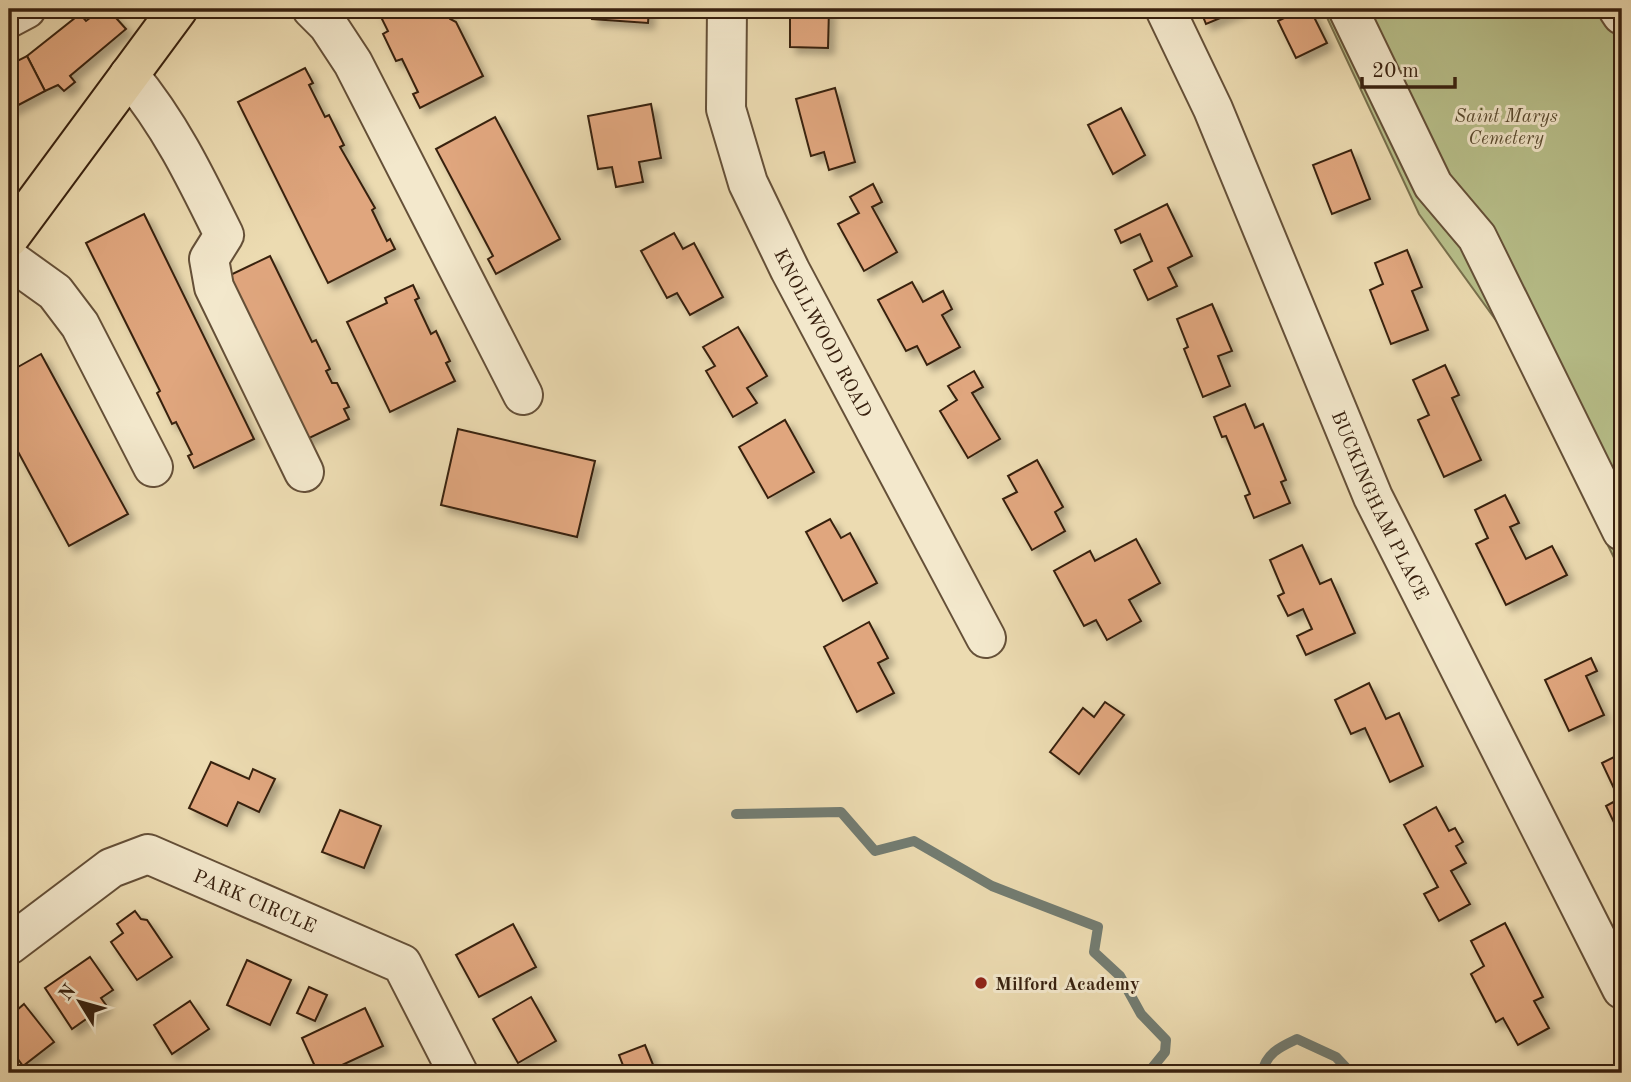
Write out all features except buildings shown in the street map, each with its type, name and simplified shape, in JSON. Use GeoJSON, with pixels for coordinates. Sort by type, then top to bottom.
{"type":"FeatureCollection","features":[{"type":"Feature","properties":{"kind":"main road"},"geometry":{"type":"LineString","coordinates":[[9,237],[178,9]]}},
{"type":"Feature","properties":{"kind":"street"},"geometry":{"type":"LineString","coordinates":[[9,18],[26,9]]}},
{"type":"Feature","properties":{"kind":"street"},"geometry":{"type":"LineString","coordinates":[[312,9],[328,25],[353,63],[523,395]]}},
{"type":"Feature","properties":{"kind":"street","name":"KNOLLWOOD ROAD"},"geometry":{"type":"LineString","coordinates":[[727,9],[726,109],[748,183],[790,270],[986,638]]}},
{"type":"Feature","properties":{"kind":"street","name":"BUCKINGHAM PLACE"},"geometry":{"type":"LineString","coordinates":[[1165,9],[1213,109],[1373,496],[1622,989]]}},
{"type":"Feature","properties":{"kind":"street"},"geometry":{"type":"LineString","coordinates":[[1348,9],[1405,132],[1433,184],[1477,237],[1622,531]]}},
{"type":"Feature","properties":{"kind":"street"},"geometry":{"type":"LineString","coordinates":[[1618,9],[1622,15]]}},
{"type":"Feature","properties":{"kind":"street"},"geometry":{"type":"LineString","coordinates":[[129,75],[157,108],[180,147],[224,235],[209,259],[214,287],[304,472]]}},
{"type":"Feature","properties":{"kind":"street"},"geometry":{"type":"LineString","coordinates":[[9,259],[55,292],[80,325],[153,467]]}},
{"type":"Feature","properties":{"kind":"street","name":"PARK CIRCLE"},"geometry":{"type":"LineString","coordinates":[[9,944],[111,868],[148,854],[402,964],[458,1073]]}},
{"type":"Feature","properties":{"kind":"green space","name":"Saint Marys Cemetery"},"geometry":{"type":"Polygon","coordinates":[[[1323,9],[1622,9],[1622,574],[1500,326],[1419,214],[1323,9]]]}},
{"type":"Feature","properties":{"kind":"waterway"},"geometry":{"type":"LineString","coordinates":[[736,814],[841,812],[875,851],[914,841],[992,886],[1098,927],[1094,952],[1120,976],[1141,1014],[1166,1040],[1165,1052],[1148,1073]]}},
{"type":"Feature","properties":{"kind":"waterway"},"geometry":{"type":"LineString","coordinates":[[1262,1073],[1270,1056],[1297,1039],[1336,1057],[1351,1073]]}},
{"type":"Feature","properties":{"kind":"place","name":"Milford Academy"},"geometry":{"type":"Point","coordinates":[981,983]}}]}
